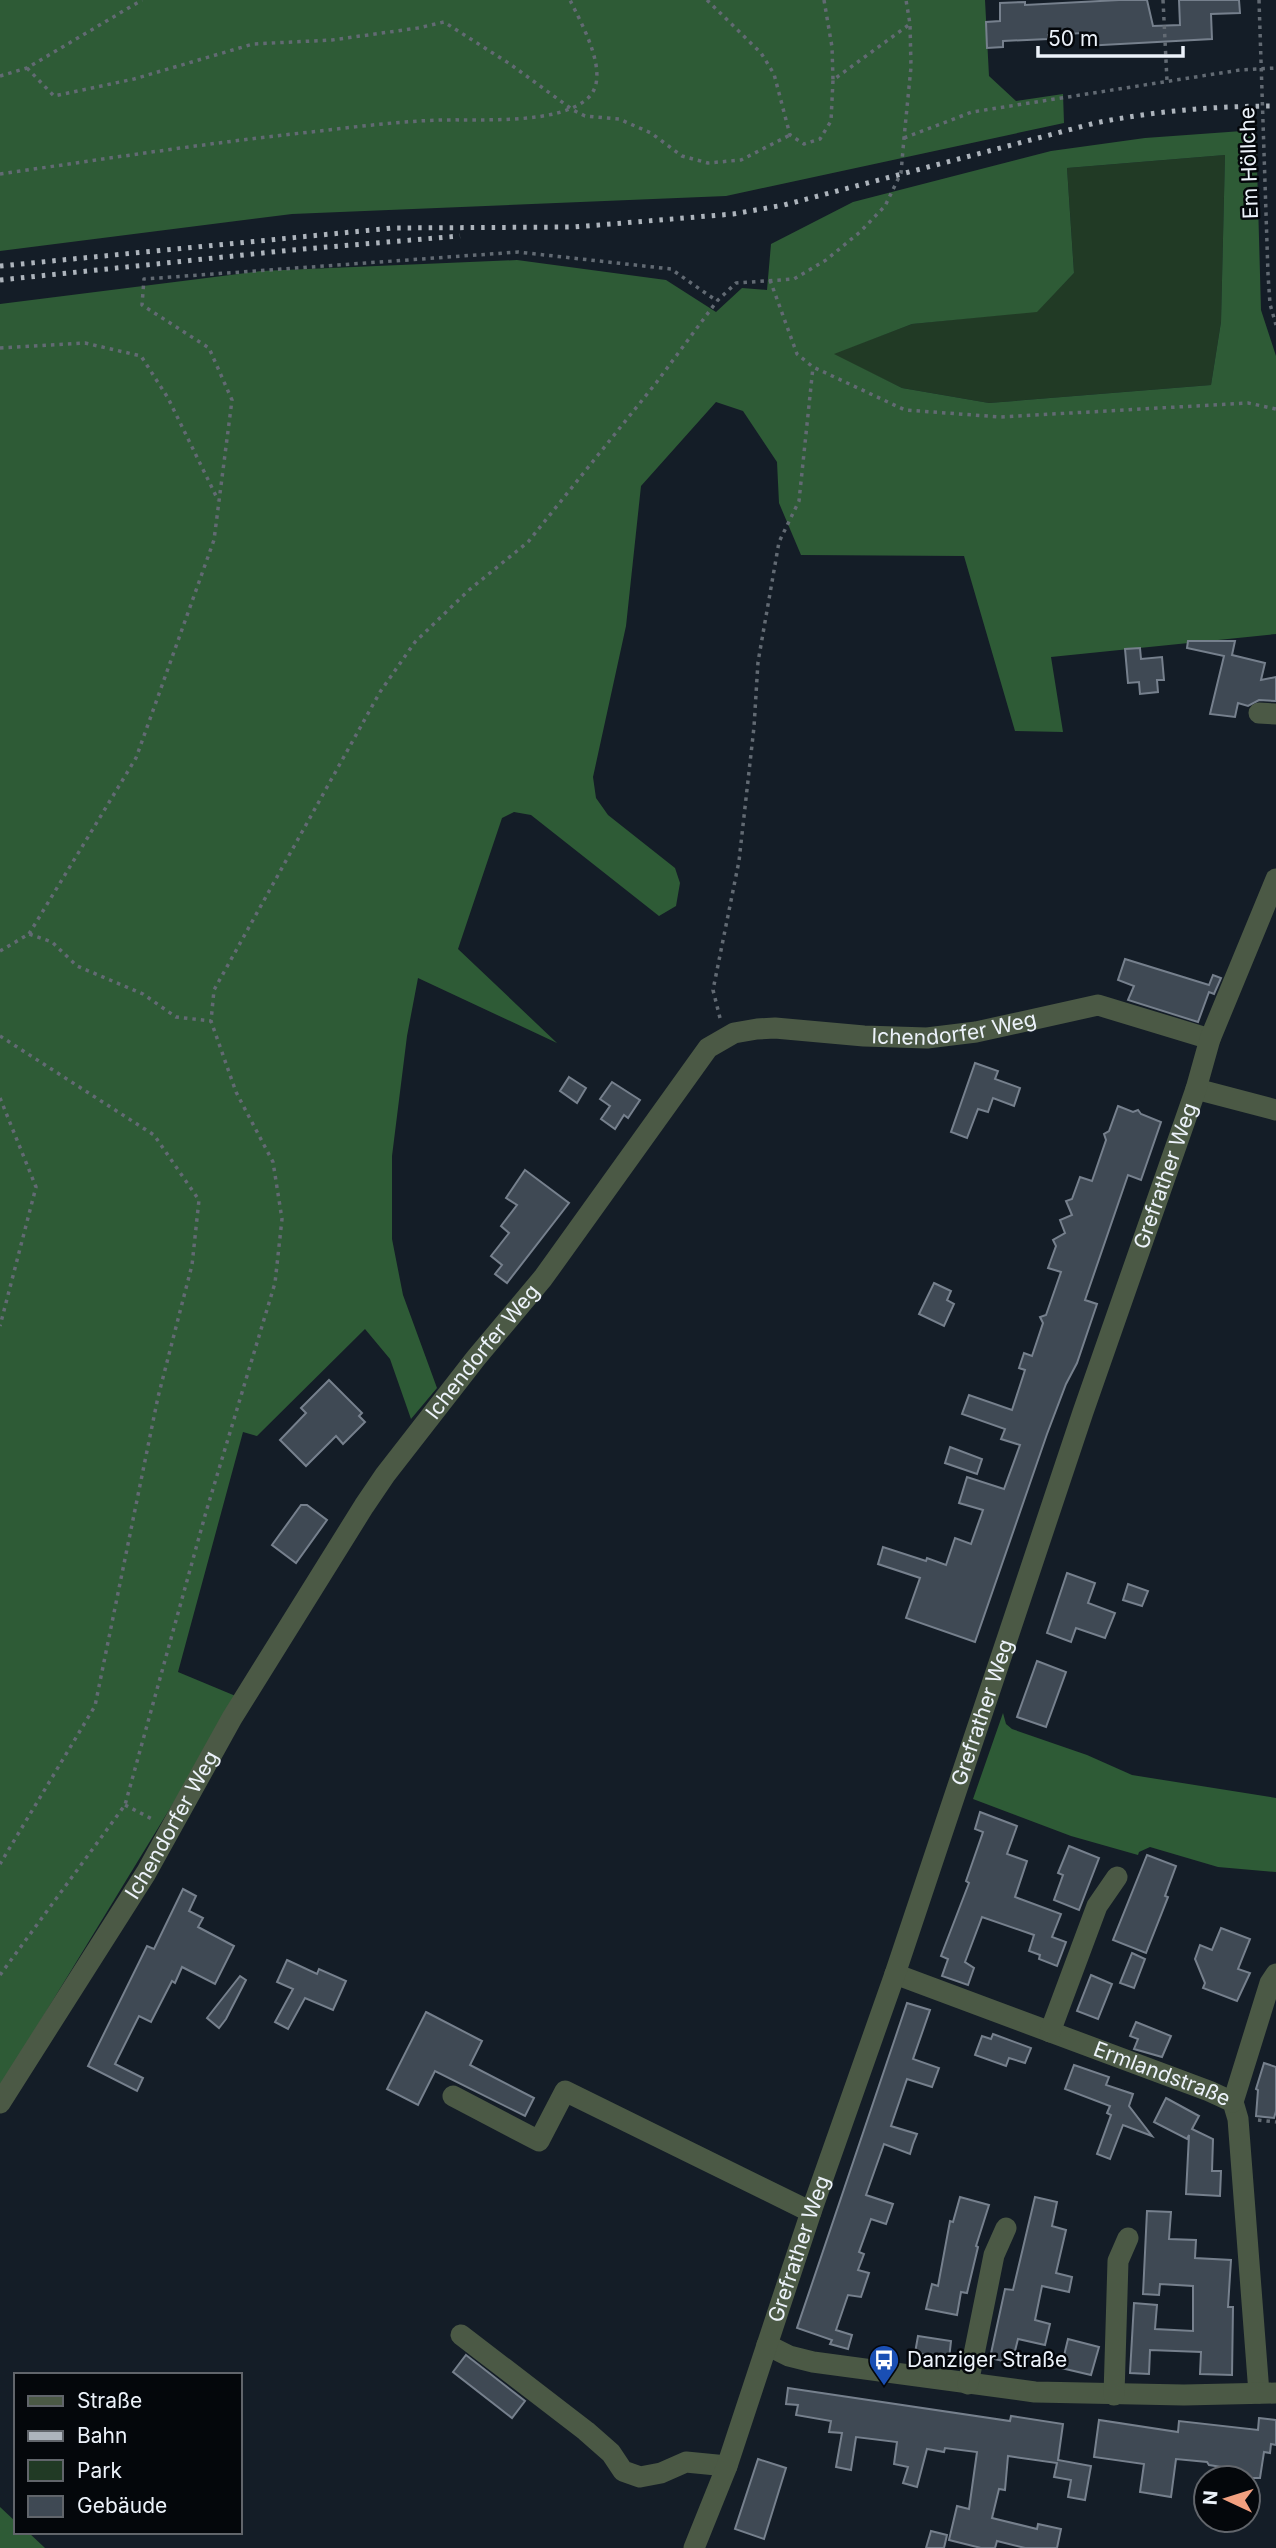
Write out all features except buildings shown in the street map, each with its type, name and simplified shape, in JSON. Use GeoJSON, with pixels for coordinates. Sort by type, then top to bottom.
{"type":"FeatureCollection","features":[{"type":"Feature","properties":{"kind":"street","name":"Grefrather Weg"},"geometry":{"type":"LineString","coordinates":[[694,2548],[727,2466],[1083,1412],[1196,1089],[1210,1039],[1276,879]]}},
{"type":"Feature","properties":{"kind":"street","name":"Ichendorfer Weg"},"geometry":{"type":"LineString","coordinates":[[0,2103],[146,1873],[232,1717],[385,1475],[476,1358],[543,1278],[708,1048],[723,1038],[745,1031],[775,1028],[864,1036],[927,1038],[976,1032],[1098,1005],[1210,1039]]}},
{"type":"Feature","properties":{"kind":"street"},"geometry":{"type":"LineString","coordinates":[[1196,1089],[1276,1110]]}},
{"type":"Feature","properties":{"kind":"street"},"geometry":{"type":"LineString","coordinates":[[1050,2032],[1097,1906],[1117,1877]]}},
{"type":"Feature","properties":{"kind":"street","name":"Ermlandstraße"},"geometry":{"type":"LineString","coordinates":[[895,1973],[1233,2102],[1238,2119],[1268,2393]]}},
{"type":"Feature","properties":{"kind":"street"},"geometry":{"type":"LineString","coordinates":[[1233,2102],[1270,1983],[1276,1974]]}},
{"type":"Feature","properties":{"kind":"street"},"geometry":{"type":"LineString","coordinates":[[453,2096],[539,2141],[565,2091],[811,2212]]}},
{"type":"Feature","properties":{"kind":"street"},"geometry":{"type":"LineString","coordinates":[[968,2384],[994,2255],[1006,2228]]}},
{"type":"Feature","properties":{"kind":"street"},"geometry":{"type":"LineString","coordinates":[[1114,2395],[1118,2261],[1128,2238]]}},
{"type":"Feature","properties":{"kind":"street"},"geometry":{"type":"LineString","coordinates":[[461,2334],[586,2431],[611,2453],[623,2471],[640,2477],[661,2473],[686,2462],[727,2466]]}},
{"type":"Feature","properties":{"kind":"street"},"geometry":{"type":"LineString","coordinates":[[767,2345],[789,2356],[813,2362],[1035,2392],[1114,2395],[1268,2393]]}},
{"type":"Feature","properties":{"kind":"path"},"geometry":{"type":"LineString","coordinates":[[0,76],[27,68],[142,0]]}},
{"type":"Feature","properties":{"kind":"path"},"geometry":{"type":"LineString","coordinates":[[0,174],[236,140],[414,121],[514,120],[573,110],[590,96],[597,75],[590,39],[570,0]]}},
{"type":"Feature","properties":{"kind":"path"},"geometry":{"type":"LineString","coordinates":[[707,0],[761,53],[774,74],[790,135],[804,144],[820,139],[831,121],[832,47],[824,0]]}},
{"type":"Feature","properties":{"kind":"path"},"geometry":{"type":"LineString","coordinates":[[0,1975],[125,1805],[206,1512],[275,1283],[282,1219],[273,1162],[236,1092],[211,1021],[214,990],[380,692],[415,642],[469,590],[528,542],[656,383],[717,301],[736,283],[794,279],[826,260],[860,232],[885,206],[901,173],[911,67],[910,24],[906,0]]}},
{"type":"Feature","properties":{"kind":"path"},"geometry":{"type":"LineString","coordinates":[[1163,0],[1167,81]]}},
{"type":"Feature","properties":{"kind":"path","name":"Em Höllche"},"geometry":{"type":"LineString","coordinates":[[1259,0],[1268,274],[1270,304],[1276,325]]}},
{"type":"Feature","properties":{"kind":"path"},"geometry":{"type":"LineString","coordinates":[[27,68],[54,96],[134,79],[253,44],[332,40],[444,22],[510,64],[573,110],[585,116],[619,119],[651,133],[682,156],[708,163],[741,159],[790,135]]}},
{"type":"Feature","properties":{"kind":"path"},"geometry":{"type":"LineString","coordinates":[[833,80],[910,24]]}},
{"type":"Feature","properties":{"kind":"path"},"geometry":{"type":"LineString","coordinates":[[904,138],[972,112],[1167,81],[1276,68]]}},
{"type":"Feature","properties":{"kind":"path"},"geometry":{"type":"LineString","coordinates":[[0,951],[29,934],[136,758],[214,540],[232,400],[209,348],[142,305],[144,278],[518,252],[671,269],[717,301]]}},
{"type":"Feature","properties":{"kind":"path"},"geometry":{"type":"LineString","coordinates":[[770,280],[797,354],[813,367],[905,410],[1000,417],[1248,402],[1276,409]]}},
{"type":"Feature","properties":{"kind":"path"},"geometry":{"type":"LineString","coordinates":[[0,348],[85,343],[141,356],[169,398],[219,502]]}},
{"type":"Feature","properties":{"kind":"path"},"geometry":{"type":"LineString","coordinates":[[723,1038],[713,990],[739,861],[754,727],[758,662],[779,542],[799,501],[813,367]]}},
{"type":"Feature","properties":{"kind":"path"},"geometry":{"type":"LineString","coordinates":[[29,934],[52,942],[77,966],[143,995],[176,1017],[211,1021]]}},
{"type":"Feature","properties":{"kind":"path"},"geometry":{"type":"LineString","coordinates":[[0,1036],[154,1135],[200,1200],[192,1265],[158,1397],[94,1706],[0,1864]]}},
{"type":"Feature","properties":{"kind":"path"},"geometry":{"type":"LineString","coordinates":[[0,1098],[36,1186],[0,1326]]}},
{"type":"Feature","properties":{"kind":"path"},"geometry":{"type":"LineString","coordinates":[[125,1805],[170,1828]]}},
{"type":"Feature","properties":{"kind":"green space"},"geometry":{"type":"Polygon","coordinates":[[[0,0],[985,0],[989,76],[1016,101],[1063,94],[1064,123],[726,196],[292,214],[0,251],[0,0]]]}},
{"type":"Feature","properties":{"kind":"green space"},"geometry":{"type":"Polygon","coordinates":[[[1256,130],[1261,310],[1276,356],[1276,634],[1051,657],[1063,732],[1015,731],[964,556],[801,555],[779,503],[777,462],[743,411],[716,402],[641,486],[626,626],[593,777],[596,798],[608,815],[675,868],[680,883],[676,906],[659,916],[531,815],[514,812],[502,818],[458,949],[557,1043],[418,978],[407,1036],[392,1156],[392,1239],[403,1295],[437,1388],[411,1419],[390,1359],[365,1329],[257,1436],[243,1432],[178,1672],[238,1697],[0,2087],[0,304],[261,271],[517,260],[666,280],[716,312],[742,288],[767,290],[771,244],[853,202],[1051,151],[1145,138],[1256,130]],[[1225,155],[1067,168],[1074,273],[1037,312],[912,324],[834,354],[902,388],[989,403],[1211,385],[1221,322],[1225,155]]]}},
{"type":"Feature","properties":{"kind":"green space"},"geometry":{"type":"Polygon","coordinates":[[[1225,155],[1221,322],[1211,385],[989,403],[902,388],[832,354],[912,324],[1037,311],[1074,273],[1067,168],[1225,155]]]}},
{"type":"Feature","properties":{"kind":"green space"},"geometry":{"type":"Polygon","coordinates":[[[1003,1713],[1006,1724],[1012,1729],[1087,1755],[1132,1775],[1276,1798],[1276,1872],[1218,1867],[1150,1847],[1138,1855],[1071,1836],[973,1799],[1003,1713]]]}},
{"type":"Feature","properties":{"kind":"green space"},"geometry":{"type":"Polygon","coordinates":[[[0,2507],[14,2520],[14,2534],[30,2534],[45,2548],[0,2548],[0,2507]]]}},
{"type":"Feature","properties":{"kind":"railway"},"geometry":{"type":"LineString","coordinates":[[0,266],[393,228],[574,227],[733,214],[784,205],[1095,123],[1185,110],[1276,106]]}},
{"type":"Feature","properties":{"kind":"railway"},"geometry":{"type":"LineString","coordinates":[[0,280],[460,236]]}},
{"type":"Feature","properties":{"kind":"place","name":"Danziger Straße"},"geometry":{"type":"Point","coordinates":[884,2387]}}]}
